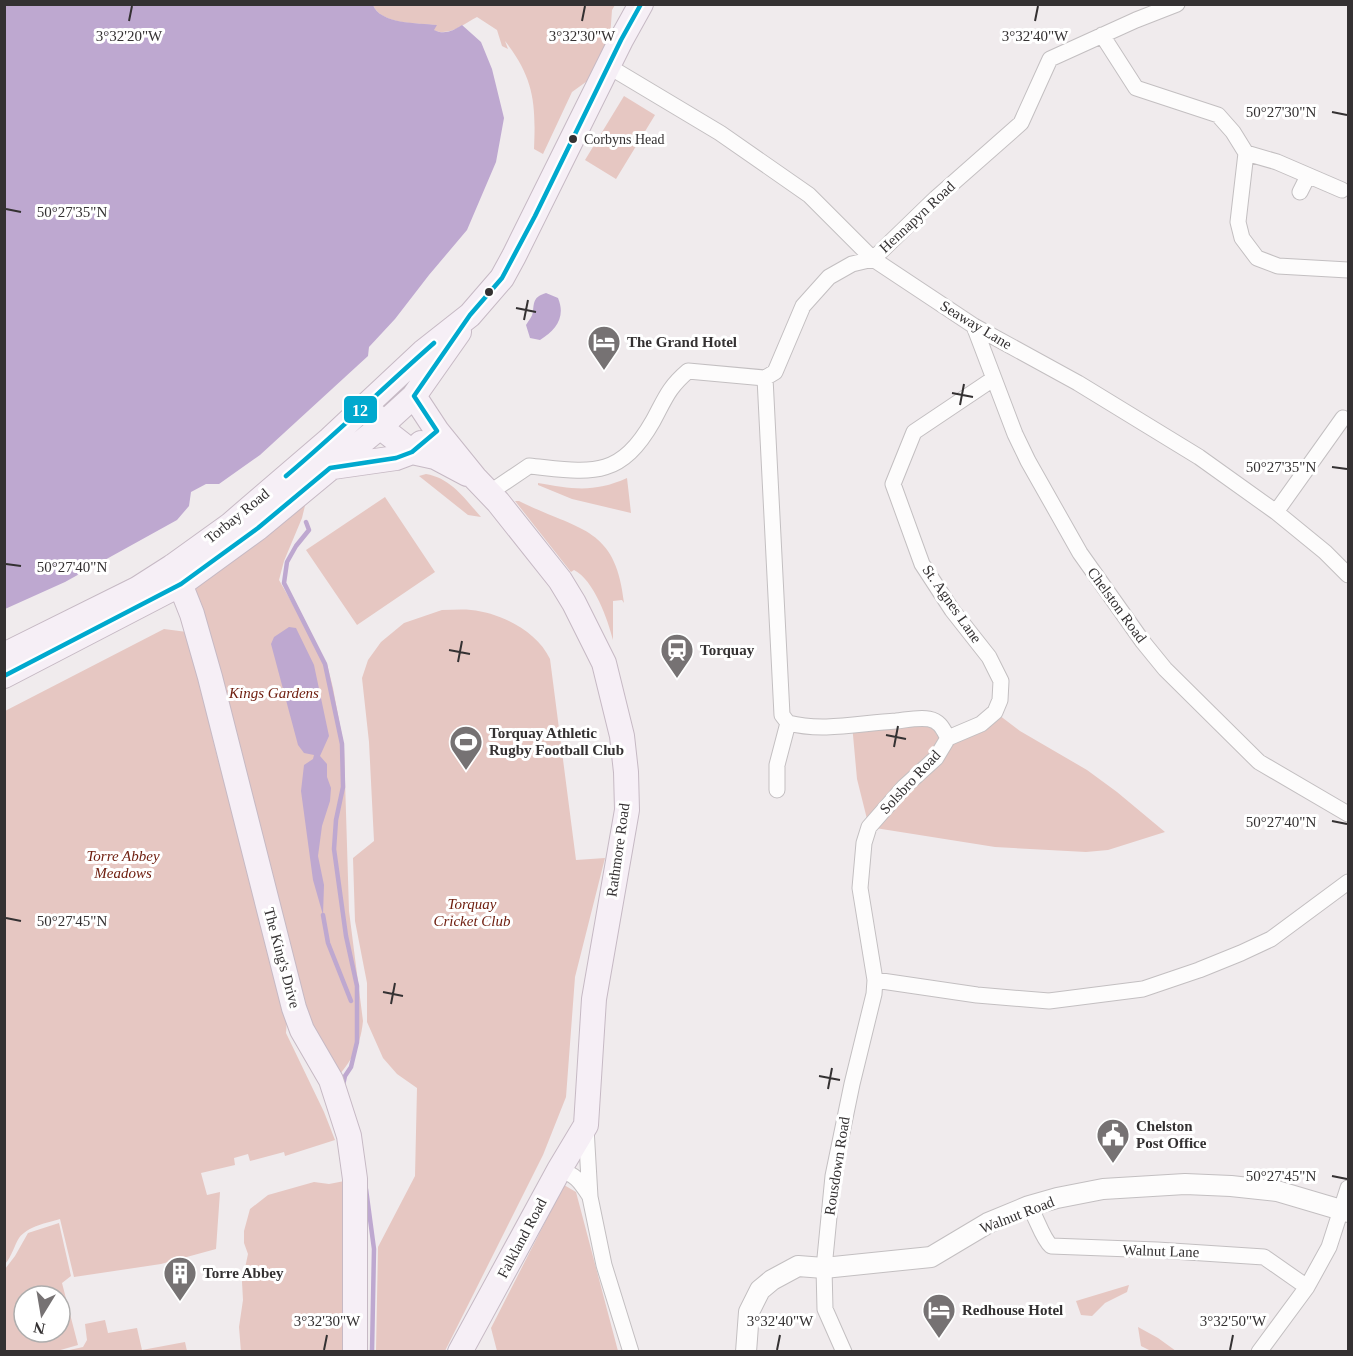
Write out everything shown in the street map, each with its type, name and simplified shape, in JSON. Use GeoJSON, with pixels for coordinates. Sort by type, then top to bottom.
{"type":"FeatureCollection","features":[{"type":"Feature","properties":{"kind":"main road","name":"Torbay Road"},"geometry":{"type":"LineString","coordinates":[[4,676],[258,528],[414,396],[470,315],[502,279],[641,4]]}},
{"type":"Feature","properties":{"kind":"main road","name":"Torbay Road"},"geometry":{"type":"LineString","coordinates":[[4,655],[137,589],[177,575],[230,525],[330,439],[423,352],[470,315]]}},
{"type":"Feature","properties":{"kind":"main road"},"geometry":{"type":"LineString","coordinates":[[368,402],[389,404],[414,396]]}},
{"type":"Feature","properties":{"kind":"main road","name":"Rathmore Road"},"geometry":{"type":"LineString","coordinates":[[414,396],[437,431],[560,580],[585,623],[604,663],[622,736],[627,810],[594,999],[586,1125]]}},
{"type":"Feature","properties":{"kind":"main road"},"geometry":{"type":"LineString","coordinates":[[368,402],[380,427],[412,452],[435,457],[488,491]]}},
{"type":"Feature","properties":{"kind":"main road"},"geometry":{"type":"LineString","coordinates":[[330,468],[396,458],[412,452],[437,431]]}},
{"type":"Feature","properties":{"kind":"main road","name":"The King's Drive"},"geometry":{"type":"LineString","coordinates":[[177,575],[192,614],[210,677],[294,1008],[330,1080],[349,1136],[356,1179],[355,1352]]}},
{"type":"Feature","properties":{"kind":"main road","name":"Falkland Road"},"geometry":{"type":"LineString","coordinates":[[460,1352],[586,1125]]}},
{"type":"Feature","properties":{"kind":"street","name":"Hennapyn Road"},"geometry":{"type":"LineString","coordinates":[[765,378],[775,372],[803,306],[829,277],[852,264],[873,259],[936,198],[1021,123],[1050,59],[1102,34],[1177,4]]}},
{"type":"Feature","properties":{"kind":"street"},"geometry":{"type":"LineString","coordinates":[[1102,34],[1137,88],[1218,115],[1233,132],[1245,153],[1238,222],[1242,238],[1257,258],[1278,266],[1348,270]]}},
{"type":"Feature","properties":{"kind":"street","name":"Seaway Lane"},"geometry":{"type":"LineString","coordinates":[[608,66],[760,160],[809,195],[873,259],[974,326],[1078,383],[1189,451],[1276,512],[1325,552],[1348,575]]}},
{"type":"Feature","properties":{"kind":"street"},"geometry":{"type":"LineString","coordinates":[[1245,153],[1277,162],[1342,190]]}},
{"type":"Feature","properties":{"kind":"street"},"geometry":{"type":"LineString","coordinates":[[1300,192],[1308,176]]}},
{"type":"Feature","properties":{"kind":"street","name":"Chelston Road"},"geometry":{"type":"LineString","coordinates":[[974,326],[993,379],[1028,461],[1080,553],[1109,596],[1165,669],[1259,762],[1348,814]]}},
{"type":"Feature","properties":{"kind":"street"},"geometry":{"type":"LineString","coordinates":[[488,491],[529,466],[599,470],[617,463],[649,428],[674,383],[688,371],[765,378],[782,716],[788,723],[777,765],[777,790]]}},
{"type":"Feature","properties":{"kind":"street","name":"St. Agnes Lane"},"geometry":{"type":"LineString","coordinates":[[948,738],[981,724],[995,712],[1000,700],[1001,681],[989,657],[952,610],[922,564],[893,484],[914,432],[993,379]]}},
{"type":"Feature","properties":{"kind":"street"},"geometry":{"type":"LineString","coordinates":[[1276,512],[1344,418]]}},
{"type":"Feature","properties":{"kind":"street","name":"Solsbro Road"},"geometry":{"type":"LineString","coordinates":[[788,723],[805,728],[929,719],[943,726],[948,738],[936,758],[904,787],[869,827],[864,843],[860,888],[875,980]]}},
{"type":"Feature","properties":{"kind":"street"},"geometry":{"type":"LineString","coordinates":[[875,980],[977,995],[1049,1002],[1143,989],[1209,966],[1270,939],[1348,882]]}},
{"type":"Feature","properties":{"kind":"street","name":"Rousdown Road"},"geometry":{"type":"LineString","coordinates":[[844,1352],[825,1309],[824,1268],[833,1176],[852,1083],[874,994],[875,980]]}},
{"type":"Feature","properties":{"kind":"street","name":"Rathmore Road"},"geometry":{"type":"LineString","coordinates":[[586,1125],[590,1197],[604,1265],[631,1352]]}},
{"type":"Feature","properties":{"kind":"street","name":"Rathmore Road"},"geometry":{"type":"LineString","coordinates":[[559,1170],[571,1173],[580,1179],[590,1197]]}},
{"type":"Feature","properties":{"kind":"street","name":"Walnut Road"},"geometry":{"type":"LineString","coordinates":[[746,1352],[749,1312],[760,1290],[772,1280],[798,1266],[824,1268],[931,1257],[988,1223],[1029,1206],[1057,1198],[1103,1189],[1185,1184],[1277,1191],[1345,1210]]}},
{"type":"Feature","properties":{"kind":"street"},"geometry":{"type":"LineString","coordinates":[[1259,1352],[1307,1287],[1329,1247],[1345,1210],[1348,1188]]}},
{"type":"Feature","properties":{"kind":"street","name":"Walnut Lane"},"geometry":{"type":"LineString","coordinates":[[1029,1206],[1046,1242],[1051,1246],[1264,1257],[1307,1287]]}},
{"type":"Feature","properties":{"kind":"green space"},"geometry":{"type":"Polygon","coordinates":[[[373,5],[615,5],[612,10],[608,66],[572,92],[543,154],[534,149],[533,104],[527,79],[515,54],[505,41],[508,49],[502,46],[497,30],[477,17],[451,31],[439,32],[433,30],[436,25],[391,20],[377,12],[373,5]]]}},
{"type":"Feature","properties":{"kind":"green space"},"geometry":{"type":"Polygon","coordinates":[[[624,96],[655,115],[616,179],[585,160],[624,96]]]}},
{"type":"Feature","properties":{"kind":"green space"},"geometry":{"type":"Polygon","coordinates":[[[426,474],[435,476],[450,485],[481,517],[468,515],[419,476],[426,474]]]}},
{"type":"Feature","properties":{"kind":"green space"},"geometry":{"type":"Polygon","coordinates":[[[627,478],[631,513],[572,499],[538,485],[538,483],[572,488],[593,488],[627,478]]]}},
{"type":"Feature","properties":{"kind":"green space","name":"Kings Gardens"},"geometry":{"type":"Polygon","coordinates":[[[310,485],[302,518],[284,561],[279,580],[327,664],[344,747],[349,911],[363,1021],[353,1055],[332,1084],[302,1030],[181,584],[310,485]]]}},
{"type":"Feature","properties":{"kind":"green space"},"geometry":{"type":"Polygon","coordinates":[[[385,497],[435,572],[357,625],[306,550],[385,497]]]}},
{"type":"Feature","properties":{"kind":"green space"},"geometry":{"type":"Polygon","coordinates":[[[515,501],[591,534],[613,559],[620,578],[624,603],[622,600],[613,601],[613,640],[604,612],[588,582],[574,570],[571,572],[515,501]]]}},
{"type":"Feature","properties":{"kind":"green space","name":"Torquay Cricket Club"},"geometry":{"type":"Polygon","coordinates":[[[442,610],[471,610],[506,619],[527,632],[544,649],[550,659],[576,860],[605,858],[575,977],[566,1097],[543,1155],[445,1351],[376,1351],[378,1247],[415,1176],[417,1088],[397,1074],[383,1058],[367,1022],[367,983],[355,921],[353,858],[374,841],[369,742],[362,678],[368,660],[381,642],[404,623],[442,610]]]}},
{"type":"Feature","properties":{"kind":"green space","name":"Torre Abbey Meadows"},"geometry":{"type":"Polygon","coordinates":[[[164,629],[187,632],[216,752],[287,1019],[286,1033],[335,1140],[285,1156],[284,1152],[250,1161],[248,1154],[234,1158],[235,1165],[201,1173],[207,1195],[220,1192],[216,1249],[161,1264],[74,1277],[60,1219],[38,1225],[23,1234],[5,1264],[5,711],[164,629]]]}},
{"type":"Feature","properties":{"kind":"green space"},"geometry":{"type":"Polygon","coordinates":[[[995,712],[1020,731],[1087,770],[1165,832],[1108,850],[1086,852],[995,847],[869,827],[857,779],[852,724],[929,719],[944,731],[995,712]]]}},
{"type":"Feature","properties":{"kind":"green space"},"geometry":{"type":"Polygon","coordinates":[[[355,1179],[355,1351],[241,1352],[239,1327],[243,1300],[242,1282],[248,1254],[244,1243],[244,1231],[250,1209],[268,1195],[314,1182],[329,1184],[355,1179]]]}},
{"type":"Feature","properties":{"kind":"green space"},"geometry":{"type":"Polygon","coordinates":[[[564,1185],[576,1192],[618,1351],[497,1351],[491,1328],[564,1185]]]}},
{"type":"Feature","properties":{"kind":"green space"},"geometry":{"type":"Polygon","coordinates":[[[59,1223],[71,1276],[62,1284],[12,1284],[12,1344],[72,1344],[72,1322],[78,1345],[57,1351],[5,1351],[5,1269],[28,1233],[59,1223]]]}},
{"type":"Feature","properties":{"kind":"green space"},"geometry":{"type":"Polygon","coordinates":[[[1129,1285],[1127,1292],[1105,1303],[1092,1316],[1081,1315],[1076,1301],[1129,1285]]]}},
{"type":"Feature","properties":{"kind":"green space"},"geometry":{"type":"Polygon","coordinates":[[[105,1320],[108,1333],[137,1328],[142,1350],[185,1342],[187,1351],[65,1351],[83,1347],[87,1340],[85,1324],[105,1320]]]}},
{"type":"Feature","properties":{"kind":"green space"},"geometry":{"type":"Polygon","coordinates":[[[1138,1327],[1176,1351],[1151,1351],[1141,1346],[1138,1327]]]}},
{"type":"Feature","properties":{"kind":"shaded area"},"geometry":{"type":"Polygon","coordinates":[[[4,5],[373,5],[383,16],[410,23],[437,25],[434,30],[441,32],[448,32],[462,25],[481,42],[492,69],[504,118],[496,162],[467,230],[395,319],[369,347],[368,356],[260,455],[219,484],[206,484],[191,492],[189,506],[177,520],[65,582],[5,609],[4,5]]]}},
{"type":"Feature","properties":{"kind":"shaded area"},"geometry":{"type":"Polygon","coordinates":[[[546,293],[558,298],[560,317],[555,327],[546,336],[540,340],[530,338],[526,325],[533,314],[535,300],[546,293]]]}},
{"type":"Feature","properties":{"kind":"shaded area"},"geometry":{"type":"Polygon","coordinates":[[[289,627],[296,628],[314,665],[329,736],[320,756],[327,764],[327,777],[331,788],[318,856],[324,885],[323,915],[313,880],[301,791],[304,765],[313,759],[314,755],[304,753],[298,745],[271,644],[274,637],[289,627]]]}},
{"type":"Feature","properties":{"kind":"waterway"},"geometry":{"type":"LineString","coordinates":[[306,522],[309,530],[287,562],[284,583],[325,664],[342,744],[343,787],[336,820],[334,849],[346,936],[357,986],[357,1042],[351,1067],[345,1076],[343,1085]]}},
{"type":"Feature","properties":{"kind":"waterway"},"geometry":{"type":"LineString","coordinates":[[323,915],[328,943],[351,1001]]}},
{"type":"Feature","properties":{"kind":"waterway"},"geometry":{"type":"LineString","coordinates":[[366,1189],[374,1249],[372,1352]]}},
{"type":"Feature","properties":{"kind":"transit line","name":"12"},"geometry":{"type":"LineString","coordinates":[[4,676],[181,584],[258,528],[330,468],[396,458],[412,452],[437,431],[414,396],[470,315],[502,278],[641,4]]}},
{"type":"Feature","properties":{"kind":"transit line","name":"12"},"geometry":{"type":"LineString","coordinates":[[286,476],[434,343]]}},
{"type":"Feature","properties":{"kind":"place","name":"Corbyns Head"},"geometry":{"type":"Point","coordinates":[573,139]}},
{"type":"Feature","properties":{"kind":"place","name":"The Grand Hotel"},"geometry":{"type":"Point","coordinates":[604,371]}},
{"type":"Feature","properties":{"kind":"place","name":"Torquay"},"geometry":{"type":"Point","coordinates":[677,679]}},
{"type":"Feature","properties":{"kind":"place","name":"Torquay Athletic Rugby Football Club"},"geometry":{"type":"Point","coordinates":[466,771]}},
{"type":"Feature","properties":{"kind":"place","name":"Chelston Post Office"},"geometry":{"type":"Point","coordinates":[1113,1164]}},
{"type":"Feature","properties":{"kind":"place","name":"Torre Abbey"},"geometry":{"type":"Point","coordinates":[180,1302]}},
{"type":"Feature","properties":{"kind":"place","name":"Redhouse Hotel"},"geometry":{"type":"Point","coordinates":[939,1339]}}]}
